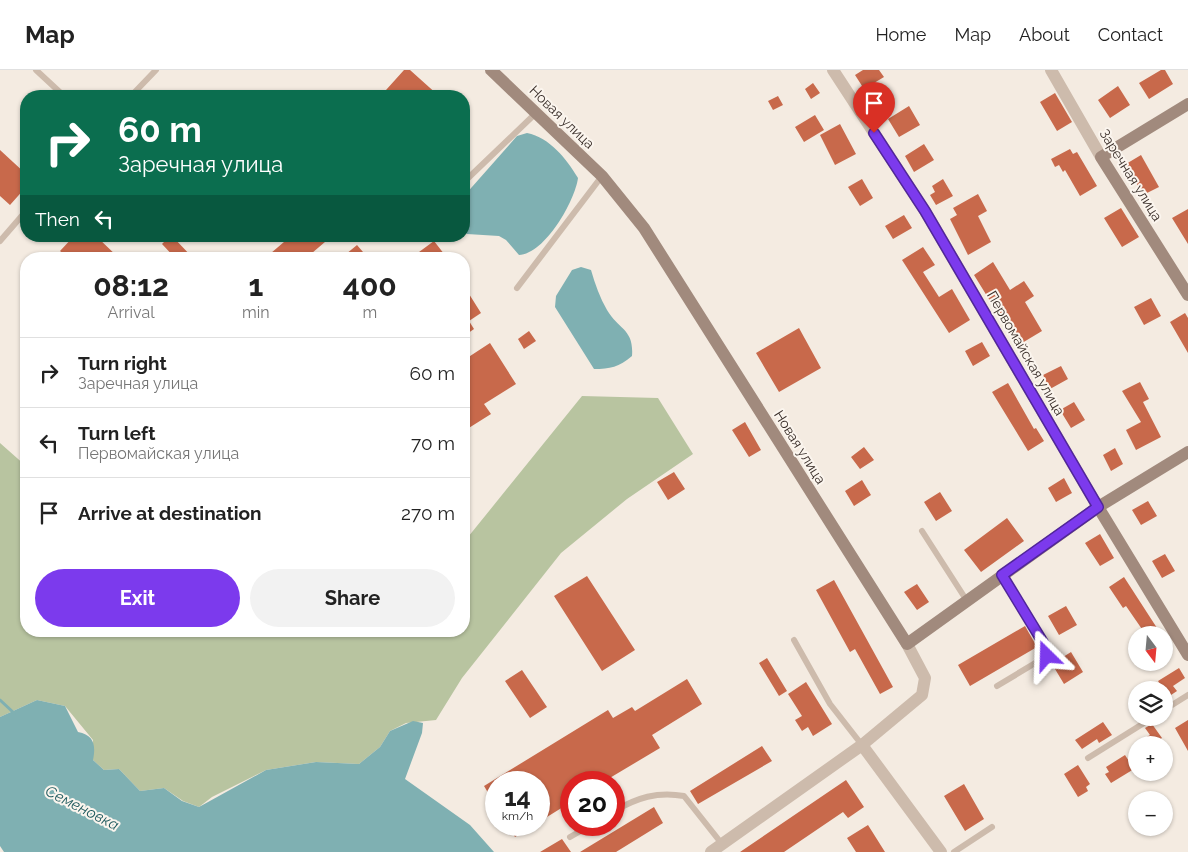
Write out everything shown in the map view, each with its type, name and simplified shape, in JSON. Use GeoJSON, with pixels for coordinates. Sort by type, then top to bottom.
{"type":"FeatureCollection","features":[{"type":"Feature","properties":{"kind":"street","name":"Новая улица"},"geometry":{"type":"LineString","coordinates":[[490,70],[602,176],[644,228],[906,644],[925,678],[922,694],[862,745],[711,852]]}},
{"type":"Feature","properties":{"kind":"street","name":"Первомайская улица"},"geometry":{"type":"LineString","coordinates":[[833,70],[925,211],[1098,507],[1188,655]]}},
{"type":"Feature","properties":{"kind":"street","name":"Заречная улица"},"geometry":{"type":"LineString","coordinates":[[1051,70],[1101,157],[1188,295]]}},
{"type":"Feature","properties":{"kind":"street"},"geometry":{"type":"LineString","coordinates":[[1101,157],[1188,104]]}},
{"type":"Feature","properties":{"kind":"street"},"geometry":{"type":"LineString","coordinates":[[906,644],[1098,507],[1188,452]]}},
{"type":"Feature","properties":{"kind":"street"},"geometry":{"type":"LineString","coordinates":[[862,745],[941,852]]}},
{"type":"Feature","properties":{"kind":"lane"},"geometry":{"type":"LineString","coordinates":[[36,70],[58,90]]}},
{"type":"Feature","properties":{"kind":"lane"},"geometry":{"type":"LineString","coordinates":[[137,90],[156,70]]}},
{"type":"Feature","properties":{"kind":"lane"},"geometry":{"type":"LineString","coordinates":[[470,176],[536,113]]}},
{"type":"Feature","properties":{"kind":"lane"},"geometry":{"type":"LineString","coordinates":[[517,288],[602,176]]}},
{"type":"Feature","properties":{"kind":"lane"},"geometry":{"type":"LineString","coordinates":[[0,241],[20,218]]}},
{"type":"Feature","properties":{"kind":"lane"},"geometry":{"type":"LineString","coordinates":[[922,531],[967,601]]}},
{"type":"Feature","properties":{"kind":"lane"},"geometry":{"type":"LineString","coordinates":[[997,686],[1047,656],[1047,649],[1002,575]]}},
{"type":"Feature","properties":{"kind":"lane"},"geometry":{"type":"LineString","coordinates":[[794,640],[830,704],[862,745]]}},
{"type":"Feature","properties":{"kind":"lane"},"geometry":{"type":"LineString","coordinates":[[1173,704],[1188,695]]}},
{"type":"Feature","properties":{"kind":"lane"},"geometry":{"type":"LineString","coordinates":[[1088,758],[1139,726]]}},
{"type":"Feature","properties":{"kind":"lane"},"geometry":{"type":"LineString","coordinates":[[625,806],[641,797],[654,794],[684,796],[722,844]]}},
{"type":"Feature","properties":{"kind":"lane"},"geometry":{"type":"LineString","coordinates":[[954,852],[992,827]]}},
{"type":"Feature","properties":{"kind":"green space"},"geometry":{"type":"Polygon","coordinates":[[[582,396],[658,398],[693,454],[627,499],[561,553],[462,678],[436,720],[406,723],[390,731],[380,747],[359,764],[316,762],[266,770],[212,797],[199,807],[183,801],[164,788],[140,791],[119,769],[104,770],[93,760],[93,740],[65,706],[37,700],[0,717],[0,443],[20,461],[20,637],[470,637],[470,535],[582,396]]]}},
{"type":"Feature","properties":{"kind":"water"},"geometry":{"type":"Polygon","coordinates":[[[527,133],[543,139],[557,150],[578,178],[571,200],[557,225],[539,246],[519,255],[506,240],[499,236],[470,234],[470,189],[517,136],[527,133]]]}},
{"type":"Feature","properties":{"kind":"water"},"geometry":{"type":"Polygon","coordinates":[[[581,267],[591,270],[607,310],[625,330],[631,340],[632,356],[614,367],[594,369],[555,307],[556,296],[572,270],[581,267]]]}},
{"type":"Feature","properties":{"kind":"water"},"geometry":{"type":"Polygon","coordinates":[[[37,700],[65,706],[78,732],[91,738],[94,745],[93,760],[104,770],[119,769],[140,791],[164,788],[182,801],[199,807],[266,770],[316,762],[359,764],[380,747],[390,731],[413,721],[423,723],[422,733],[405,779],[470,825],[494,852],[4,852],[0,846],[0,717],[37,700]]]}},
{"type":"Feature","properties":{"kind":"building"},"geometry":{"type":"Polygon","coordinates":[[[404,70],[410,70],[432,90],[386,90],[404,70]]]}},
{"type":"Feature","properties":{"kind":"building"},"geometry":{"type":"Polygon","coordinates":[[[863,70],[879,70],[884,77],[864,89],[855,75],[863,70]]]}},
{"type":"Feature","properties":{"kind":"building"},"geometry":{"type":"Polygon","coordinates":[[[1161,70],[1165,70],[1173,84],[1149,99],[1139,83],[1161,70]]]}},
{"type":"Feature","properties":{"kind":"building"},"geometry":{"type":"Polygon","coordinates":[[[813,83],[820,93],[811,99],[805,89],[813,83]]]}},
{"type":"Feature","properties":{"kind":"building"},"geometry":{"type":"Polygon","coordinates":[[[1118,86],[1130,105],[1110,118],[1098,100],[1118,86]]]}},
{"type":"Feature","properties":{"kind":"building"},"geometry":{"type":"Polygon","coordinates":[[[1055,93],[1072,122],[1057,131],[1040,102],[1055,93]]]}},
{"type":"Feature","properties":{"kind":"building"},"geometry":{"type":"Polygon","coordinates":[[[778,96],[783,105],[773,110],[768,101],[778,96]]]}},
{"type":"Feature","properties":{"kind":"building"},"geometry":{"type":"Polygon","coordinates":[[[909,106],[920,125],[899,137],[888,119],[909,106]]]}},
{"type":"Feature","properties":{"kind":"building"},"geometry":{"type":"Polygon","coordinates":[[[815,115],[824,130],[804,142],[795,127],[815,115]]]}},
{"type":"Feature","properties":{"kind":"building"},"geometry":{"type":"Polygon","coordinates":[[[840,124],[856,154],[835,165],[820,135],[840,124]]]}},
{"type":"Feature","properties":{"kind":"building"},"geometry":{"type":"Polygon","coordinates":[[[924,144],[934,160],[914,172],[905,156],[924,144]]]}},
{"type":"Feature","properties":{"kind":"building"},"geometry":{"type":"Polygon","coordinates":[[[1070,149],[1073,154],[1077,152],[1097,186],[1080,196],[1065,170],[1063,172],[1059,165],[1055,167],[1051,159],[1070,149]]]}},
{"type":"Feature","properties":{"kind":"building"},"geometry":{"type":"Polygon","coordinates":[[[0,150],[20,168],[20,194],[10,205],[0,196],[0,150]]]}},
{"type":"Feature","properties":{"kind":"building"},"geometry":{"type":"Polygon","coordinates":[[[1141,155],[1159,187],[1143,195],[1126,164],[1141,155]]]}},
{"type":"Feature","properties":{"kind":"building"},"geometry":{"type":"Polygon","coordinates":[[[862,179],[873,198],[860,206],[848,187],[862,179]]]}},
{"type":"Feature","properties":{"kind":"building"},"geometry":{"type":"Polygon","coordinates":[[[943,179],[953,196],[936,205],[930,195],[935,192],[932,186],[943,179]]]}},
{"type":"Feature","properties":{"kind":"building"},"geometry":{"type":"Polygon","coordinates":[[[978,194],[987,211],[978,216],[991,242],[968,255],[950,219],[957,215],[953,208],[978,194]]]}},
{"type":"Feature","properties":{"kind":"building"},"geometry":{"type":"Polygon","coordinates":[[[1121,208],[1139,237],[1122,247],[1104,218],[1121,208]]]}},
{"type":"Feature","properties":{"kind":"building"},"geometry":{"type":"Polygon","coordinates":[[[1188,209],[1188,244],[1172,218],[1188,209]]]}},
{"type":"Feature","properties":{"kind":"building"},"geometry":{"type":"Polygon","coordinates":[[[904,215],[912,228],[893,239],[885,226],[904,215]]]}},
{"type":"Feature","properties":{"kind":"building"},"geometry":{"type":"Polygon","coordinates":[[[68,242],[102,242],[113,252],[61,252],[68,242]]]}},
{"type":"Feature","properties":{"kind":"building"},"geometry":{"type":"Polygon","coordinates":[[[164,242],[178,242],[187,252],[169,252],[162,244],[164,242]]]}},
{"type":"Feature","properties":{"kind":"building"},"geometry":{"type":"Polygon","coordinates":[[[284,242],[325,242],[313,252],[272,252],[284,242]]]}},
{"type":"Feature","properties":{"kind":"building"},"geometry":{"type":"Polygon","coordinates":[[[435,242],[443,252],[419,252],[435,242]]]}},
{"type":"Feature","properties":{"kind":"building"},"geometry":{"type":"Polygon","coordinates":[[[357,245],[363,252],[348,252],[357,245]]]}},
{"type":"Feature","properties":{"kind":"building"},"geometry":{"type":"Polygon","coordinates":[[[923,247],[935,265],[923,272],[939,297],[952,289],[970,320],[949,333],[902,260],[923,247]]]}},
{"type":"Feature","properties":{"kind":"building"},"geometry":{"type":"Polygon","coordinates":[[[993,262],[1010,290],[1024,281],[1034,296],[1025,302],[1042,331],[1022,343],[1005,314],[1000,317],[974,275],[993,262]]]}},
{"type":"Feature","properties":{"kind":"building"},"geometry":{"type":"Polygon","coordinates":[[[470,296],[481,313],[470,320],[470,296]]]}},
{"type":"Feature","properties":{"kind":"building"},"geometry":{"type":"Polygon","coordinates":[[[1151,298],[1161,316],[1144,325],[1134,307],[1151,298]]]}},
{"type":"Feature","properties":{"kind":"building"},"geometry":{"type":"Polygon","coordinates":[[[1185,313],[1188,318],[1188,353],[1170,322],[1185,313]]]}},
{"type":"Feature","properties":{"kind":"building"},"geometry":{"type":"Polygon","coordinates":[[[470,323],[474,329],[470,332],[470,323]]]}},
{"type":"Feature","properties":{"kind":"building"},"geometry":{"type":"Polygon","coordinates":[[[799,328],[821,368],[779,392],[756,353],[799,328]]]}},
{"type":"Feature","properties":{"kind":"building"},"geometry":{"type":"Polygon","coordinates":[[[529,331],[536,341],[524,349],[518,339],[529,331]]]}},
{"type":"Feature","properties":{"kind":"building"},"geometry":{"type":"Polygon","coordinates":[[[982,342],[990,356],[973,366],[965,351],[982,342]]]}},
{"type":"Feature","properties":{"kind":"building"},"geometry":{"type":"Polygon","coordinates":[[[490,343],[516,384],[484,404],[491,414],[470,427],[470,356],[490,343]]]}},
{"type":"Feature","properties":{"kind":"building"},"geometry":{"type":"Polygon","coordinates":[[[1061,366],[1068,379],[1050,389],[1043,375],[1061,366]]]}},
{"type":"Feature","properties":{"kind":"building"},"geometry":{"type":"Polygon","coordinates":[[[1140,382],[1149,399],[1143,402],[1161,437],[1136,450],[1126,430],[1141,422],[1122,391],[1140,382]]]}},
{"type":"Feature","properties":{"kind":"building"},"geometry":{"type":"Polygon","coordinates":[[[1008,383],[1034,429],[1036,428],[1044,441],[1028,451],[992,392],[1008,383]]]}},
{"type":"Feature","properties":{"kind":"building"},"geometry":{"type":"Polygon","coordinates":[[[1074,402],[1085,420],[1071,428],[1060,410],[1074,402]]]}},
{"type":"Feature","properties":{"kind":"building"},"geometry":{"type":"Polygon","coordinates":[[[745,422],[761,450],[749,457],[732,430],[745,422]]]}},
{"type":"Feature","properties":{"kind":"building"},"geometry":{"type":"Polygon","coordinates":[[[864,447],[874,460],[860,469],[851,457],[864,447]]]}},
{"type":"Feature","properties":{"kind":"building"},"geometry":{"type":"Polygon","coordinates":[[[1115,448],[1123,464],[1111,471],[1103,455],[1115,448]]]}},
{"type":"Feature","properties":{"kind":"building"},"geometry":{"type":"Polygon","coordinates":[[[674,472],[685,489],[668,500],[657,482],[674,472]]]}},
{"type":"Feature","properties":{"kind":"building"},"geometry":{"type":"Polygon","coordinates":[[[1064,478],[1072,493],[1056,502],[1048,488],[1064,478]]]}},
{"type":"Feature","properties":{"kind":"building"},"geometry":{"type":"Polygon","coordinates":[[[862,480],[871,495],[854,506],[845,491],[862,480]]]}},
{"type":"Feature","properties":{"kind":"building"},"geometry":{"type":"Polygon","coordinates":[[[940,492],[952,511],[936,521],[924,502],[940,492]]]}},
{"type":"Feature","properties":{"kind":"building"},"geometry":{"type":"Polygon","coordinates":[[[1148,501],[1157,516],[1141,525],[1132,510],[1148,501]]]}},
{"type":"Feature","properties":{"kind":"building"},"geometry":{"type":"Polygon","coordinates":[[[1007,518],[1024,541],[981,572],[964,550],[1007,518]]]}},
{"type":"Feature","properties":{"kind":"building"},"geometry":{"type":"Polygon","coordinates":[[[1100,534],[1114,558],[1100,566],[1085,543],[1100,534]]]}},
{"type":"Feature","properties":{"kind":"building"},"geometry":{"type":"Polygon","coordinates":[[[1165,554],[1175,571],[1162,578],[1152,561],[1165,554]]]}},
{"type":"Feature","properties":{"kind":"building"},"geometry":{"type":"Polygon","coordinates":[[[587,576],[635,650],[602,671],[554,596],[587,576]]]}},
{"type":"Feature","properties":{"kind":"building"},"geometry":{"type":"Polygon","coordinates":[[[1124,577],[1156,626],[1140,626],[1126,606],[1123,608],[1109,587],[1124,577]]]}},
{"type":"Feature","properties":{"kind":"building"},"geometry":{"type":"Polygon","coordinates":[[[834,580],[893,687],[880,694],[855,649],[850,652],[816,590],[834,580]]]}},
{"type":"Feature","properties":{"kind":"building"},"geometry":{"type":"Polygon","coordinates":[[[917,584],[929,602],[917,610],[904,592],[917,584]]]}},
{"type":"Feature","properties":{"kind":"building"},"geometry":{"type":"Polygon","coordinates":[[[1066,606],[1077,625],[1059,635],[1048,616],[1066,606]]]}},
{"type":"Feature","properties":{"kind":"building"},"geometry":{"type":"Polygon","coordinates":[[[1025,626],[1037,647],[970,686],[958,665],[1025,626]]]}},
{"type":"Feature","properties":{"kind":"building"},"geometry":{"type":"Polygon","coordinates":[[[1071,652],[1083,672],[1064,684],[1052,664],[1071,652]]]}},
{"type":"Feature","properties":{"kind":"building"},"geometry":{"type":"Polygon","coordinates":[[[767,658],[787,691],[779,696],[759,663],[767,658]]]}},
{"type":"Feature","properties":{"kind":"building"},"geometry":{"type":"Polygon","coordinates":[[[1179,668],[1185,678],[1173,686],[1173,681],[1158,681],[1179,668]]]}},
{"type":"Feature","properties":{"kind":"building"},"geometry":{"type":"Polygon","coordinates":[[[522,670],[547,707],[530,718],[505,681],[522,670]]]}},
{"type":"Feature","properties":{"kind":"building"},"geometry":{"type":"Polygon","coordinates":[[[687,679],[702,704],[652,735],[660,748],[621,771],[560,771],[560,809],[550,815],[550,771],[508,771],[608,710],[613,718],[632,707],[635,711],[687,679]]]}},
{"type":"Feature","properties":{"kind":"building"},"geometry":{"type":"Polygon","coordinates":[[[806,682],[832,724],[813,736],[808,727],[802,731],[795,720],[802,716],[788,694],[806,682]]]}},
{"type":"Feature","properties":{"kind":"building"},"geometry":{"type":"Polygon","coordinates":[[[1188,720],[1188,751],[1175,728],[1188,720]]]}},
{"type":"Feature","properties":{"kind":"building"},"geometry":{"type":"Polygon","coordinates":[[[1103,722],[1112,735],[1099,743],[1097,739],[1082,749],[1075,740],[1103,722]]]}},
{"type":"Feature","properties":{"kind":"building"},"geometry":{"type":"Polygon","coordinates":[[[1153,726],[1161,736],[1148,736],[1150,735],[1145,728],[1153,726]]]}},
{"type":"Feature","properties":{"kind":"building"},"geometry":{"type":"Polygon","coordinates":[[[762,746],[772,761],[698,804],[690,791],[762,746]]]}},
{"type":"Feature","properties":{"kind":"building"},"geometry":{"type":"Polygon","coordinates":[[[1125,755],[1128,760],[1128,773],[1111,783],[1105,774],[1109,772],[1106,767],[1125,755]]]}},
{"type":"Feature","properties":{"kind":"building"},"geometry":{"type":"Polygon","coordinates":[[[1078,765],[1090,784],[1086,787],[1088,791],[1078,797],[1064,774],[1078,765]]]}},
{"type":"Feature","properties":{"kind":"building"},"geometry":{"type":"Polygon","coordinates":[[[846,780],[864,807],[848,818],[843,812],[784,852],[740,852],[846,780]]]}},
{"type":"Feature","properties":{"kind":"building"},"geometry":{"type":"Polygon","coordinates":[[[964,784],[984,819],[965,831],[944,796],[964,784]]]}},
{"type":"Feature","properties":{"kind":"building"},"geometry":{"type":"Polygon","coordinates":[[[654,807],[663,823],[616,852],[580,852],[606,836],[625,836],[625,825],[654,807]]]}},
{"type":"Feature","properties":{"kind":"building"},"geometry":{"type":"Polygon","coordinates":[[[868,825],[885,852],[856,852],[847,838],[868,825]]]}},
{"type":"Feature","properties":{"kind":"building"},"geometry":{"type":"Polygon","coordinates":[[[562,839],[571,852],[540,852],[562,839]]]}},
{"type":"Feature","properties":{"kind":"waterway","name":"Семеновка"},"geometry":{"type":"LineString","coordinates":[[0,700],[14,713]]}},
{"type":"Feature","properties":{"kind":"route"},"geometry":{"type":"LineString","coordinates":[[874,133],[925,211],[1098,507],[1002,575],[1047,649],[1047,656]]}}]}
